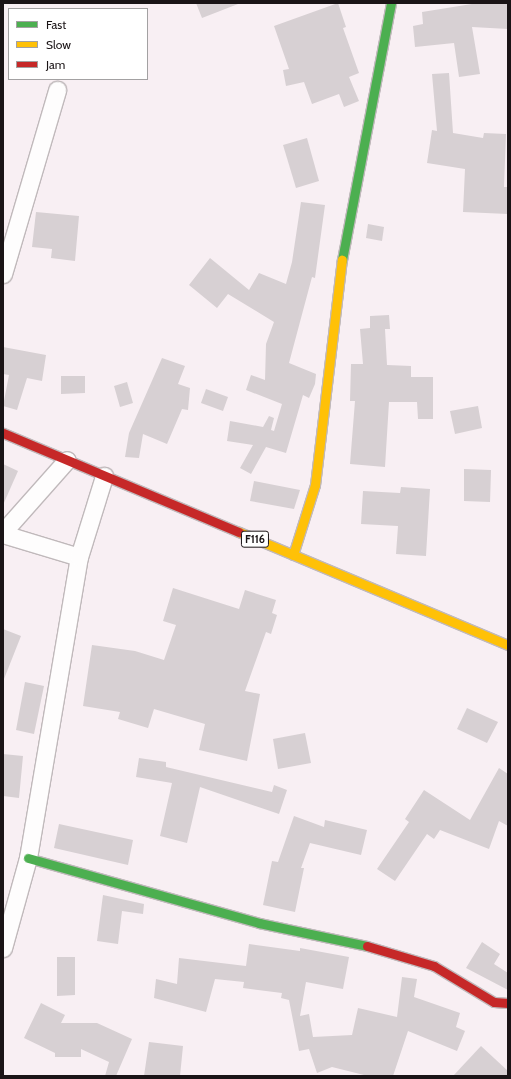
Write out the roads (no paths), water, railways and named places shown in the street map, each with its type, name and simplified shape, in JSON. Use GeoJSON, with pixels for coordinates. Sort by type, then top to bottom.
{"type":"FeatureCollection","features":[{"type":"Feature","properties":{"kind":"street"},"geometry":{"type":"LineString","coordinates":[[293,555],[315,485],[346,228],[391,3]]}},
{"type":"Feature","properties":{"kind":"street"},"geometry":{"type":"LineString","coordinates":[[3,274],[57,90]]}},
{"type":"Feature","properties":{"kind":"street","name":"F116"},"geometry":{"type":"LineString","coordinates":[[3,433],[508,645]]}},
{"type":"Feature","properties":{"kind":"street"},"geometry":{"type":"LineString","coordinates":[[67,460],[3,533],[79,557]]}},
{"type":"Feature","properties":{"kind":"street"},"geometry":{"type":"LineString","coordinates":[[3,948],[28,858],[79,557],[104,476]]}},
{"type":"Feature","properties":{"kind":"street"},"geometry":{"type":"LineString","coordinates":[[28,858],[259,923],[388,950],[434,966],[494,1002],[508,1003]]}}]}
